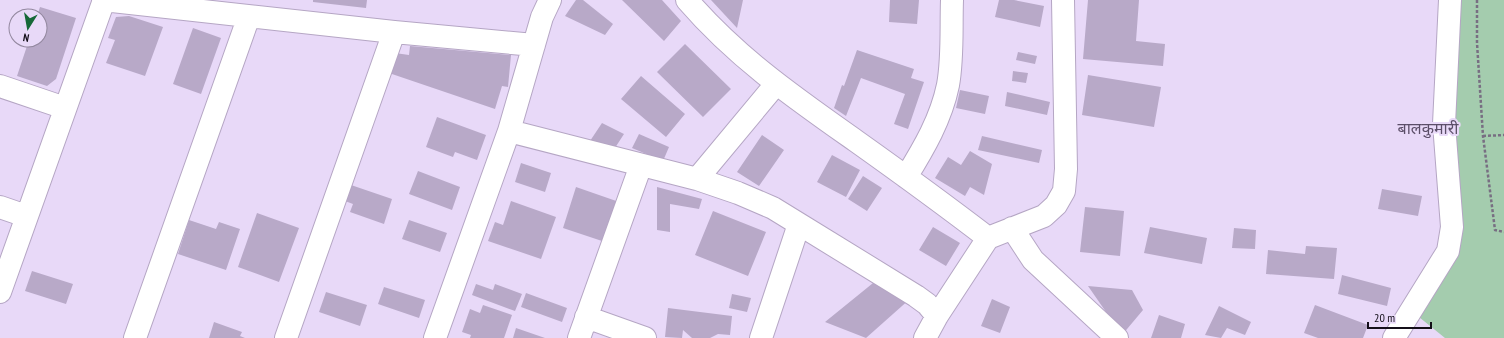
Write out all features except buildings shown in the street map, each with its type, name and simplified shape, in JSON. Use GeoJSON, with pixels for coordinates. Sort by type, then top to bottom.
{"type":"FeatureCollection","features":[{"type":"Feature","properties":{"kind":"street"},"geometry":{"type":"LineString","coordinates":[[0,292],[104,0],[394,32],[534,45]]}},
{"type":"Feature","properties":{"kind":"street"},"geometry":{"type":"LineString","coordinates":[[435,338],[509,132],[542,17],[550,0]]}},
{"type":"Feature","properties":{"kind":"street"},"geometry":{"type":"LineString","coordinates":[[687,0],[735,50],[776,84],[988,238]]}},
{"type":"Feature","properties":{"kind":"street"},"geometry":{"type":"LineString","coordinates":[[906,177],[930,137],[948,85],[952,0]]}},
{"type":"Feature","properties":{"kind":"street"},"geometry":{"type":"LineString","coordinates":[[908,338],[916,336],[924,338],[988,238],[1044,216],[1056,205],[1064,191],[1066,169],[1063,0]]}},
{"type":"Feature","properties":{"kind":"street"},"geometry":{"type":"LineString","coordinates":[[1394,338],[1448,252],[1452,227],[1444,124],[1450,0]]}},
{"type":"Feature","properties":{"kind":"street"},"geometry":{"type":"LineString","coordinates":[[135,338],[249,16]]}},
{"type":"Feature","properties":{"kind":"street"},"geometry":{"type":"LineString","coordinates":[[286,338],[394,32]]}},
{"type":"Feature","properties":{"kind":"street"},"geometry":{"type":"LineString","coordinates":[[697,179],[776,84]]}},
{"type":"Feature","properties":{"kind":"street"},"geometry":{"type":"LineString","coordinates":[[0,86],[65,108]]}},
{"type":"Feature","properties":{"kind":"street"},"geometry":{"type":"LineString","coordinates":[[509,132],[697,179],[738,193],[773,208],[916,296],[937,316]]}},
{"type":"Feature","properties":{"kind":"street"},"geometry":{"type":"LineString","coordinates":[[579,338],[641,165]]}},
{"type":"Feature","properties":{"kind":"street"},"geometry":{"type":"LineString","coordinates":[[0,207],[26,216]]}},
{"type":"Feature","properties":{"kind":"street"},"geometry":{"type":"LineString","coordinates":[[761,338],[800,224]]}},
{"type":"Feature","properties":{"kind":"street"},"geometry":{"type":"LineString","coordinates":[[1012,228],[1033,260],[1116,338]]}},
{"type":"Feature","properties":{"kind":"street"},"geometry":{"type":"LineString","coordinates":[[586,317],[645,338]]}},
{"type":"Feature","properties":{"kind":"path"},"geometry":{"type":"LineString","coordinates":[[1477,0],[1477,44],[1483,136],[1495,230],[1504,232]]}},
{"type":"Feature","properties":{"kind":"path"},"geometry":{"type":"LineString","coordinates":[[1483,136],[1504,135]]}},
{"type":"Feature","properties":{"kind":"green space"},"geometry":{"type":"Polygon","coordinates":[[[1456,0],[1504,0],[1504,338],[1445,338],[1414,313],[1454,253],[1451,125],[1456,0]]]}},
{"type":"Feature","properties":{"kind":"district","name":"बालकुमारी"},"geometry":{"type":"Point","coordinates":[1428,128]}}]}
